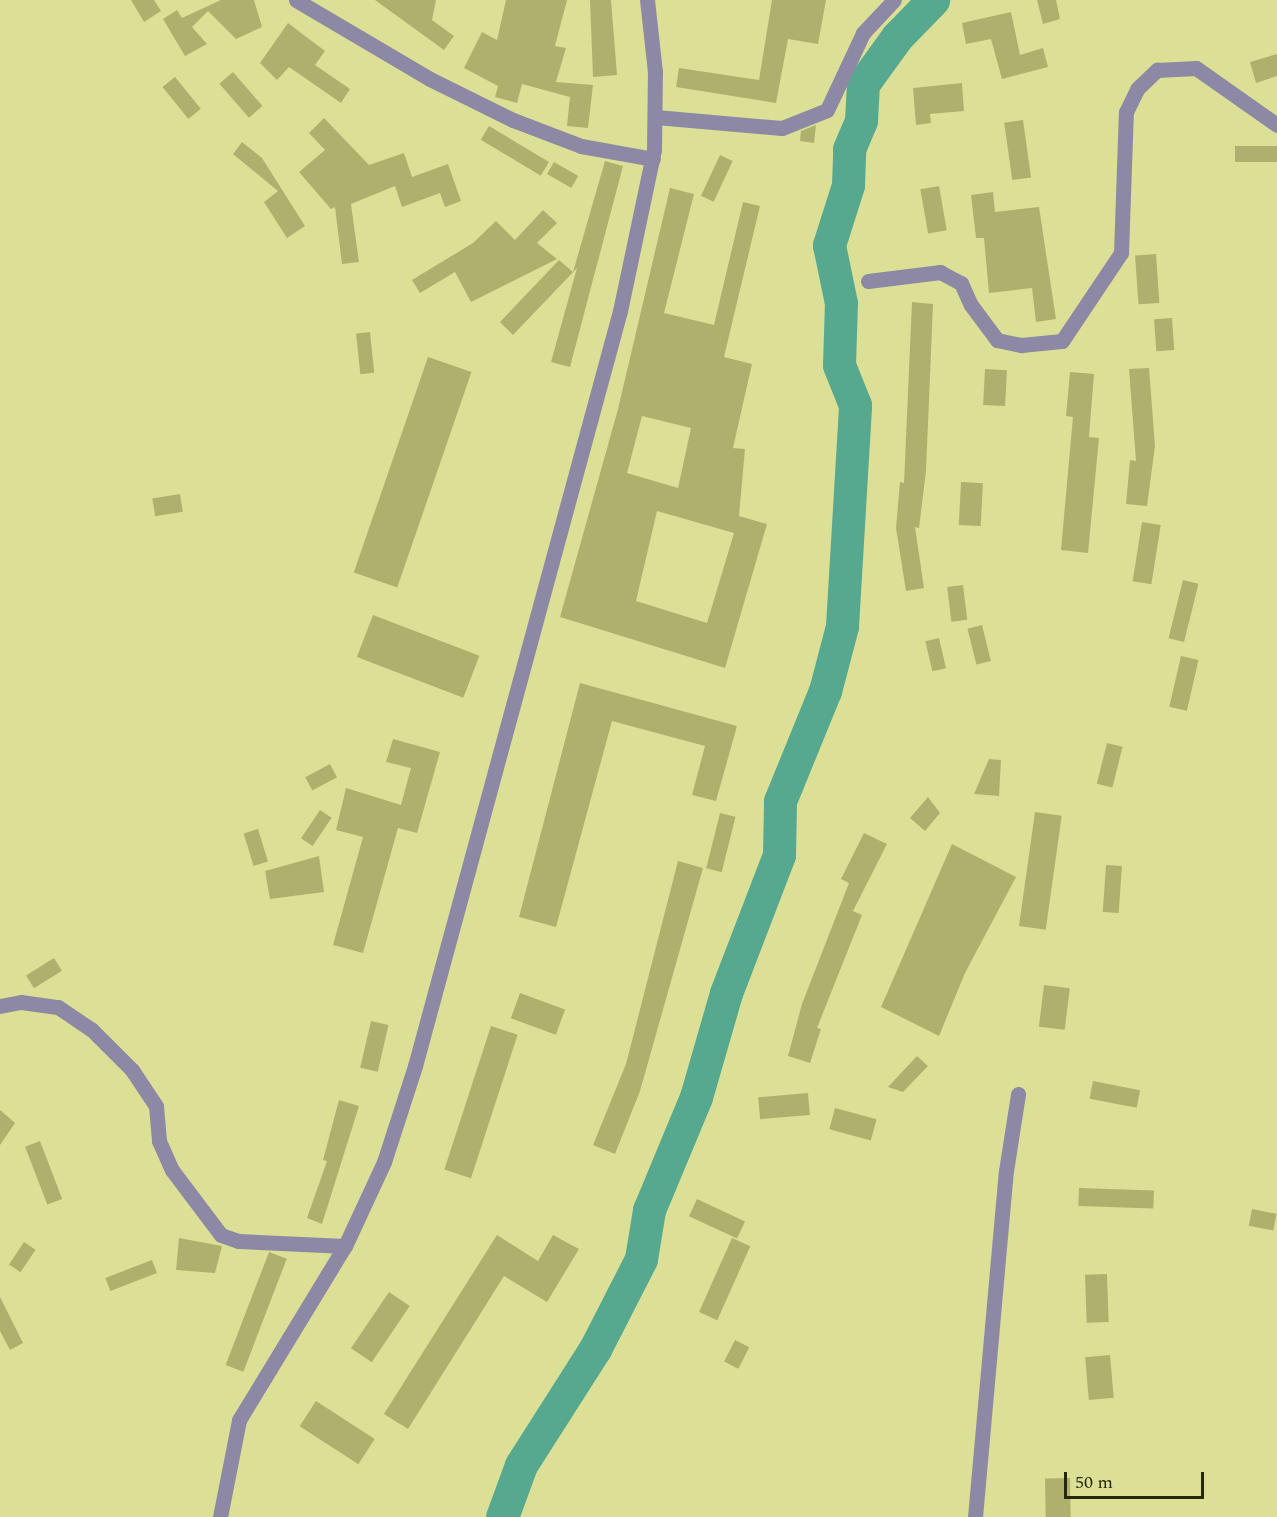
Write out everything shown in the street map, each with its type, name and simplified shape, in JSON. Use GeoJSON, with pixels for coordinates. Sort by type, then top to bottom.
{"type":"FeatureCollection","features":[{"type":"Feature","properties":{"kind":"street"},"geometry":{"type":"LineString","coordinates":[[296,0],[430,79],[513,120],[581,146],[653,155]]}},
{"type":"Feature","properties":{"kind":"street"},"geometry":{"type":"LineString","coordinates":[[220,1517],[239,1420],[345,1246],[384,1162],[416,1066],[585,452],[653,155],[655,123],[647,0]]}},
{"type":"Feature","properties":{"kind":"street"},"geometry":{"type":"LineString","coordinates":[[655,123],[782,128],[827,110],[863,33],[894,0]]}},
{"type":"Feature","properties":{"kind":"street"},"geometry":{"type":"LineString","coordinates":[[868,281],[940,272],[961,283],[971,305],[997,340],[1021,345],[1062,341],[1082,318],[1121,253],[1126,112],[1137,88],[1157,70],[1196,68],[1277,125]]}},
{"type":"Feature","properties":{"kind":"street"},"geometry":{"type":"LineString","coordinates":[[0,1005],[21,1002],[58,1007],[92,1030],[132,1070],[156,1106],[159,1141],[172,1170],[221,1235],[238,1241],[345,1246]]}},
{"type":"Feature","properties":{"kind":"street"},"geometry":{"type":"LineString","coordinates":[[975,1517],[1006,1171],[1018,1094]]}},
{"type":"Feature","properties":{"kind":"building"},"geometry":{"type":"Polygon","coordinates":[[[131,0],[154,0],[161,11],[144,22],[131,0]]]}},
{"type":"Feature","properties":{"kind":"building"},"geometry":{"type":"Polygon","coordinates":[[[221,0],[254,0],[262,27],[236,39],[208,11],[192,27],[207,44],[185,56],[163,19],[177,10],[182,18],[221,0]]]}},
{"type":"Feature","properties":{"kind":"building"},"geometry":{"type":"Polygon","coordinates":[[[375,0],[436,0],[432,20],[454,36],[444,50],[375,0]]]}},
{"type":"Feature","properties":{"kind":"building"},"geometry":{"type":"Polygon","coordinates":[[[506,0],[567,0],[555,46],[566,48],[556,82],[593,85],[588,128],[567,126],[570,97],[522,84],[517,103],[495,97],[498,86],[464,68],[482,32],[497,40],[506,0]]]}},
{"type":"Feature","properties":{"kind":"building"},"geometry":{"type":"Polygon","coordinates":[[[590,0],[611,0],[617,75],[593,77],[590,0]]]}},
{"type":"Feature","properties":{"kind":"building"},"geometry":{"type":"Polygon","coordinates":[[[772,0],[826,0],[818,44],[788,39],[776,103],[676,87],[679,68],[759,80],[772,0]]]}},
{"type":"Feature","properties":{"kind":"building"},"geometry":{"type":"Polygon","coordinates":[[[1037,0],[1056,0],[1060,19],[1043,24],[1037,0]]]}},
{"type":"Feature","properties":{"kind":"building"},"geometry":{"type":"Polygon","coordinates":[[[1011,12],[1020,55],[1043,48],[1048,67],[1002,79],[991,39],[966,44],[962,23],[1011,12]]]}},
{"type":"Feature","properties":{"kind":"building"},"geometry":{"type":"Polygon","coordinates":[[[288,23],[325,51],[315,65],[350,89],[341,103],[289,67],[277,80],[260,63],[288,23]]]}},
{"type":"Feature","properties":{"kind":"building"},"geometry":{"type":"Polygon","coordinates":[[[1277,54],[1277,76],[1256,83],[1250,62],[1277,54]]]}},
{"type":"Feature","properties":{"kind":"building"},"geometry":{"type":"Polygon","coordinates":[[[233,72],[263,106],[249,118],[219,84],[233,72]]]}},
{"type":"Feature","properties":{"kind":"building"},"geometry":{"type":"Polygon","coordinates":[[[175,77],[201,109],[188,119],[163,87],[175,77]]]}},
{"type":"Feature","properties":{"kind":"building"},"geometry":{"type":"Polygon","coordinates":[[[962,83],[964,111],[930,114],[931,123],[916,125],[913,88],[962,83]]]}},
{"type":"Feature","properties":{"kind":"building"},"geometry":{"type":"Polygon","coordinates":[[[324,118],[369,165],[404,153],[412,177],[448,164],[461,201],[445,207],[440,193],[402,207],[395,186],[351,204],[359,262],[342,264],[335,207],[331,209],[299,172],[325,150],[309,133],[324,118]]]}},
{"type":"Feature","properties":{"kind":"building"},"geometry":{"type":"Polygon","coordinates":[[[1023,120],[1031,177],[1012,180],[1004,123],[1023,120]]]}},
{"type":"Feature","properties":{"kind":"building"},"geometry":{"type":"Polygon","coordinates":[[[816,125],[814,143],[800,141],[801,131],[816,125]]]}},
{"type":"Feature","properties":{"kind":"building"},"geometry":{"type":"Polygon","coordinates":[[[489,126],[549,162],[541,176],[481,140],[489,126]]]}},
{"type":"Feature","properties":{"kind":"building"},"geometry":{"type":"Polygon","coordinates":[[[242,142],[262,158],[305,226],[287,238],[264,202],[278,191],[233,154],[242,142]]]}},
{"type":"Feature","properties":{"kind":"building"},"geometry":{"type":"Polygon","coordinates":[[[1235,146],[1277,146],[1277,162],[1235,162],[1235,146]]]}},
{"type":"Feature","properties":{"kind":"building"},"geometry":{"type":"Polygon","coordinates":[[[720,155],[733,161],[714,202],[701,196],[720,155]]]}},
{"type":"Feature","properties":{"kind":"building"},"geometry":{"type":"Polygon","coordinates":[[[605,161],[623,166],[570,367],[551,362],[577,268],[513,335],[500,322],[559,260],[573,272],[605,161]]]}},
{"type":"Feature","properties":{"kind":"building"},"geometry":{"type":"Polygon","coordinates":[[[554,162],[578,176],[571,188],[547,174],[554,162]]]}},
{"type":"Feature","properties":{"kind":"building"},"geometry":{"type":"Polygon","coordinates":[[[939,186],[947,230],[928,234],[920,189],[939,186]]]}},
{"type":"Feature","properties":{"kind":"building"},"geometry":{"type":"Polygon","coordinates":[[[670,188],[694,194],[664,313],[714,325],[743,202],[760,206],[724,357],[752,364],[733,448],[745,449],[739,516],[767,524],[725,668],[560,617],[618,409],[670,188]],[[642,416],[627,473],[678,488],[691,428],[642,416]],[[657,511],[636,601],[707,623],[734,533],[657,511]]]}},
{"type":"Feature","properties":{"kind":"building"},"geometry":{"type":"Polygon","coordinates":[[[993,192],[995,212],[1039,207],[1056,319],[1036,322],[1032,288],[989,293],[984,238],[976,238],[971,195],[993,192]]]}},
{"type":"Feature","properties":{"kind":"building"},"geometry":{"type":"Polygon","coordinates":[[[543,210],[557,223],[537,243],[557,259],[471,302],[455,272],[420,293],[412,280],[473,243],[496,221],[515,240],[543,210]]]}},
{"type":"Feature","properties":{"kind":"building"},"geometry":{"type":"Polygon","coordinates":[[[1156,254],[1159,303],[1138,304],[1135,255],[1156,254]]]}},
{"type":"Feature","properties":{"kind":"building"},"geometry":{"type":"Polygon","coordinates":[[[912,302],[933,304],[926,471],[919,528],[915,527],[924,588],[906,591],[896,528],[900,482],[904,483],[912,302]]]}},
{"type":"Feature","properties":{"kind":"building"},"geometry":{"type":"Polygon","coordinates":[[[1172,318],[1174,350],[1156,351],[1154,319],[1172,318]]]}},
{"type":"Feature","properties":{"kind":"building"},"geometry":{"type":"Polygon","coordinates":[[[370,332],[374,373],[360,374],[356,333],[370,332]]]}},
{"type":"Feature","properties":{"kind":"building"},"geometry":{"type":"Polygon","coordinates":[[[428,357],[471,372],[397,588],[354,573],[428,357]]]}},
{"type":"Feature","properties":{"kind":"building"},"geometry":{"type":"Polygon","coordinates":[[[1149,368],[1155,446],[1147,506],[1126,504],[1130,460],[1136,461],[1129,369],[1149,368]]]}},
{"type":"Feature","properties":{"kind":"building"},"geometry":{"type":"Polygon","coordinates":[[[985,369],[1007,370],[1005,406],[983,405],[985,369]]]}},
{"type":"Feature","properties":{"kind":"building"},"geometry":{"type":"Polygon","coordinates":[[[1070,372],[1094,374],[1089,437],[1099,438],[1088,553],[1061,550],[1073,417],[1066,416],[1070,372]]]}},
{"type":"Feature","properties":{"kind":"building"},"geometry":{"type":"Polygon","coordinates":[[[961,482],[983,483],[981,526],[959,525],[961,482]]]}},
{"type":"Feature","properties":{"kind":"building"},"geometry":{"type":"Polygon","coordinates":[[[180,494],[183,512],[155,516],[152,498],[180,494]]]}},
{"type":"Feature","properties":{"kind":"building"},"geometry":{"type":"Polygon","coordinates":[[[1142,522],[1161,525],[1151,584],[1133,581],[1142,522]]]}},
{"type":"Feature","properties":{"kind":"building"},"geometry":{"type":"Polygon","coordinates":[[[1183,580],[1199,584],[1184,642],[1168,638],[1183,580]]]}},
{"type":"Feature","properties":{"kind":"building"},"geometry":{"type":"Polygon","coordinates":[[[963,585],[967,620],[951,622],[947,587],[963,585]]]}},
{"type":"Feature","properties":{"kind":"building"},"geometry":{"type":"Polygon","coordinates":[[[373,615],[479,656],[463,698],[357,657],[373,615]]]}},
{"type":"Feature","properties":{"kind":"building"},"geometry":{"type":"Polygon","coordinates":[[[982,625],[991,661],[976,665],[967,629],[982,625]]]}},
{"type":"Feature","properties":{"kind":"building"},"geometry":{"type":"Polygon","coordinates":[[[939,638],[946,668],[932,671],[925,641],[939,638]]]}},
{"type":"Feature","properties":{"kind":"building"},"geometry":{"type":"Polygon","coordinates":[[[1181,656],[1199,660],[1187,711],[1169,707],[1181,656]]]}},
{"type":"Feature","properties":{"kind":"building"},"geometry":{"type":"Polygon","coordinates":[[[580,683],[737,726],[716,801],[692,795],[705,746],[612,721],[556,927],[519,917],[580,683]]]}},
{"type":"Feature","properties":{"kind":"building"},"geometry":{"type":"Polygon","coordinates":[[[393,739],[440,752],[417,833],[398,828],[363,953],[333,945],[363,837],[336,830],[346,788],[401,805],[411,768],[386,762],[393,739]]]}},
{"type":"Feature","properties":{"kind":"building"},"geometry":{"type":"Polygon","coordinates":[[[1107,743],[1123,747],[1112,788],[1097,784],[1107,743]]]}},
{"type":"Feature","properties":{"kind":"building"},"geometry":{"type":"Polygon","coordinates":[[[989,759],[1001,760],[999,796],[974,794],[989,759]]]}},
{"type":"Feature","properties":{"kind":"building"},"geometry":{"type":"Polygon","coordinates":[[[330,764],[337,777],[312,790],[305,777],[330,764]]]}},
{"type":"Feature","properties":{"kind":"building"},"geometry":{"type":"Polygon","coordinates":[[[928,797],[940,813],[925,831],[910,818],[928,797]]]}},
{"type":"Feature","properties":{"kind":"building"},"geometry":{"type":"Polygon","coordinates":[[[320,810],[332,818],[313,846],[301,838],[320,810]]]}},
{"type":"Feature","properties":{"kind":"building"},"geometry":{"type":"Polygon","coordinates":[[[1035,812],[1062,816],[1046,930],[1019,926],[1035,812]]]}},
{"type":"Feature","properties":{"kind":"building"},"geometry":{"type":"Polygon","coordinates":[[[720,813],[736,817],[722,872],[706,868],[720,813]]]}},
{"type":"Feature","properties":{"kind":"building"},"geometry":{"type":"Polygon","coordinates":[[[258,829],[268,862],[254,866],[244,833],[258,829]]]}},
{"type":"Feature","properties":{"kind":"building"},"geometry":{"type":"Polygon","coordinates":[[[864,833],[887,844],[853,911],[862,915],[817,1028],[821,1029],[810,1063],[788,1056],[802,1004],[849,883],[841,879],[864,833]]]}},
{"type":"Feature","properties":{"kind":"building"},"geometry":{"type":"Polygon","coordinates":[[[952,844],[1016,877],[965,973],[939,1036],[881,1007],[952,844]]]}},
{"type":"Feature","properties":{"kind":"building"},"geometry":{"type":"Polygon","coordinates":[[[319,856],[324,892],[270,899],[265,871],[319,856]]]}},
{"type":"Feature","properties":{"kind":"building"},"geometry":{"type":"Polygon","coordinates":[[[678,861],[703,868],[640,1091],[615,1154],[593,1145],[626,1064],[678,861]]]}},
{"type":"Feature","properties":{"kind":"building"},"geometry":{"type":"Polygon","coordinates":[[[1106,865],[1122,866],[1119,913],[1103,912],[1106,865]]]}},
{"type":"Feature","properties":{"kind":"building"},"geometry":{"type":"Polygon","coordinates":[[[54,958],[62,971],[34,988],[26,975],[54,958]]]}},
{"type":"Feature","properties":{"kind":"building"},"geometry":{"type":"Polygon","coordinates":[[[1044,985],[1070,988],[1065,1030],[1039,1027],[1044,985]]]}},
{"type":"Feature","properties":{"kind":"building"},"geometry":{"type":"Polygon","coordinates":[[[520,993],[565,1009],[556,1035],[511,1018],[520,993]]]}},
{"type":"Feature","properties":{"kind":"building"},"geometry":{"type":"Polygon","coordinates":[[[371,1021],[389,1025],[378,1072],[360,1068],[371,1021]]]}},
{"type":"Feature","properties":{"kind":"building"},"geometry":{"type":"Polygon","coordinates":[[[491,1026],[518,1035],[471,1178],[444,1170],[491,1026]]]}},
{"type":"Feature","properties":{"kind":"building"},"geometry":{"type":"Polygon","coordinates":[[[917,1056],[928,1066],[903,1092],[888,1087],[917,1056]]]}},
{"type":"Feature","properties":{"kind":"building"},"geometry":{"type":"Polygon","coordinates":[[[1093,1081],[1140,1090],[1137,1108],[1090,1099],[1093,1081]]]}},
{"type":"Feature","properties":{"kind":"building"},"geometry":{"type":"Polygon","coordinates":[[[808,1093],[810,1115],[760,1119],[758,1097],[808,1093]]]}},
{"type":"Feature","properties":{"kind":"building"},"geometry":{"type":"Polygon","coordinates":[[[339,1100],[359,1106],[322,1224],[307,1218],[327,1161],[323,1160],[339,1100]]]}},
{"type":"Feature","properties":{"kind":"building"},"geometry":{"type":"Polygon","coordinates":[[[835,1108],[877,1119],[871,1140],[829,1129],[835,1108]]]}},
{"type":"Feature","properties":{"kind":"building"},"geometry":{"type":"Polygon","coordinates":[[[0,1110],[15,1123],[0,1145],[0,1110]]]}},
{"type":"Feature","properties":{"kind":"building"},"geometry":{"type":"Polygon","coordinates":[[[40,1141],[62,1199],[47,1205],[25,1147],[40,1141]]]}},
{"type":"Feature","properties":{"kind":"building"},"geometry":{"type":"Polygon","coordinates":[[[1079,1188],[1154,1191],[1153,1209],[1078,1206],[1079,1188]]]}},
{"type":"Feature","properties":{"kind":"building"},"geometry":{"type":"Polygon","coordinates":[[[697,1199],[745,1221],[737,1239],[689,1216],[697,1199]]]}},
{"type":"Feature","properties":{"kind":"building"},"geometry":{"type":"Polygon","coordinates":[[[1252,1209],[1277,1214],[1273,1230],[1249,1226],[1252,1209]]]}},
{"type":"Feature","properties":{"kind":"building"},"geometry":{"type":"Polygon","coordinates":[[[497,1235],[538,1261],[553,1235],[579,1249],[547,1302],[504,1276],[408,1429],[384,1414],[497,1235]]]}},
{"type":"Feature","properties":{"kind":"building"},"geometry":{"type":"Polygon","coordinates":[[[179,1238],[222,1246],[215,1273],[176,1270],[179,1238]]]}},
{"type":"Feature","properties":{"kind":"building"},"geometry":{"type":"Polygon","coordinates":[[[732,1238],[750,1246],[717,1320],[699,1312],[732,1238]]]}},
{"type":"Feature","properties":{"kind":"building"},"geometry":{"type":"Polygon","coordinates":[[[24,1242],[36,1250],[21,1272],[9,1264],[24,1242]]]}},
{"type":"Feature","properties":{"kind":"building"},"geometry":{"type":"Polygon","coordinates":[[[269,1252],[287,1259],[243,1372],[226,1365],[269,1252]]]}},
{"type":"Feature","properties":{"kind":"building"},"geometry":{"type":"Polygon","coordinates":[[[152,1260],[157,1273],[110,1291],[105,1278],[152,1260]]]}},
{"type":"Feature","properties":{"kind":"building"},"geometry":{"type":"Polygon","coordinates":[[[1107,1274],[1109,1322],[1087,1323],[1085,1275],[1107,1274]]]}},
{"type":"Feature","properties":{"kind":"building"},"geometry":{"type":"Polygon","coordinates":[[[389,1292],[410,1306],[372,1362],[351,1348],[389,1292]]]}},
{"type":"Feature","properties":{"kind":"building"},"geometry":{"type":"Polygon","coordinates":[[[0,1297],[23,1343],[10,1350],[0,1331],[0,1297]]]}},
{"type":"Feature","properties":{"kind":"building"},"geometry":{"type":"Polygon","coordinates":[[[735,1340],[749,1347],[738,1369],[724,1361],[735,1340]]]}},
{"type":"Feature","properties":{"kind":"building"},"geometry":{"type":"Polygon","coordinates":[[[1110,1355],[1114,1398],[1089,1400],[1085,1357],[1110,1355]]]}},
{"type":"Feature","properties":{"kind":"building"},"geometry":{"type":"Polygon","coordinates":[[[316,1401],[375,1439],[358,1464],[300,1426],[316,1401]]]}},
{"type":"Feature","properties":{"kind":"building"},"geometry":{"type":"Polygon","coordinates":[[[1045,1478],[1070,1478],[1071,1517],[1046,1517],[1045,1478]]]}},
{"type":"Feature","properties":{"kind":"waterway"},"geometry":{"type":"LineString","coordinates":[[502,1517],[521,1465],[595,1349],[641,1259],[649,1210],[696,1097],[726,993],[779,855],[780,801],[825,691],[842,626],[855,405],[839,365],[841,303],[829,245],[848,185],[849,149],[861,121],[863,84],[897,37],[933,0]]}}]}
